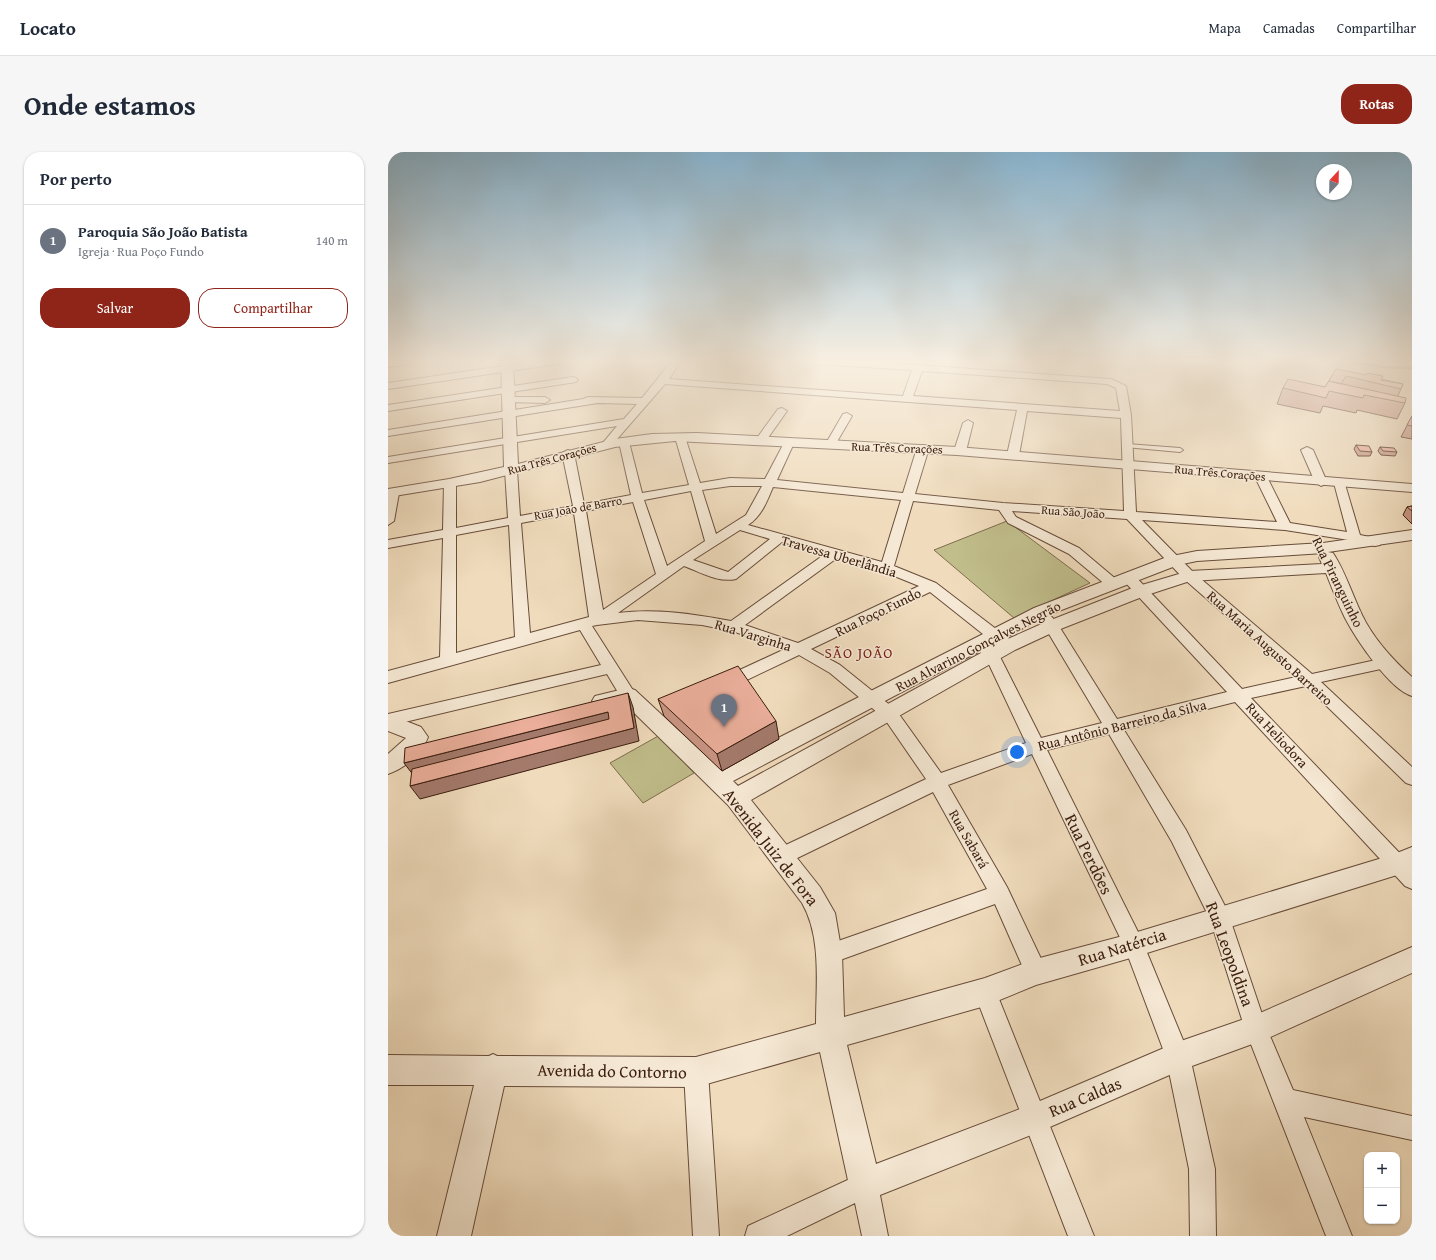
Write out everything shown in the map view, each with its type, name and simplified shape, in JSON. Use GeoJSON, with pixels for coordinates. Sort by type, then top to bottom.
{"type":"FeatureCollection","features":[{"type":"Feature","properties":{"kind":"street"},"geometry":{"type":"LineString","coordinates":[[388,433],[523,412]]}},
{"type":"Feature","properties":{"kind":"street"},"geometry":{"type":"LineString","coordinates":[[607,444],[636,412]]}},
{"type":"Feature","properties":{"kind":"street"},"geometry":{"type":"LineString","coordinates":[[761,440],[782,412]]}},
{"type":"Feature","properties":{"kind":"street"},"geometry":{"type":"LineString","coordinates":[[1013,455],[1021,412]]}},
{"type":"Feature","properties":{"kind":"street"},"geometry":{"type":"LineString","coordinates":[[1060,412],[1126,416]]}},
{"type":"Feature","properties":{"kind":"street"},"geometry":{"type":"LineString","coordinates":[[1125,412],[1130,516]]}},
{"type":"Feature","properties":{"kind":"street"},"geometry":{"type":"LineString","coordinates":[[507,414],[523,640]]}},
{"type":"Feature","properties":{"kind":"street"},"geometry":{"type":"LineString","coordinates":[[830,445],[847,416]]}},
{"type":"Feature","properties":{"kind":"street"},"geometry":{"type":"LineString","coordinates":[[388,460],[628,421]]}},
{"type":"Feature","properties":{"kind":"street"},"geometry":{"type":"LineString","coordinates":[[960,451],[968,423]]}},
{"type":"Feature","properties":{"kind":"street"},"geometry":{"type":"LineString","coordinates":[[680,437],[712,542]]}},
{"type":"Feature","properties":{"kind":"street","name":"Rua Três Corações"},"geometry":{"type":"LineString","coordinates":[[391,493],[450,483],[510,470],[568,453],[607,444],[680,437],[720,437],[789,443],[923,448],[1128,464],[1340,484],[1412,488]]}},
{"type":"Feature","properties":{"kind":"street"},"geometry":{"type":"LineString","coordinates":[[624,442],[637,497],[662,575]]}},
{"type":"Feature","properties":{"kind":"street"},"geometry":{"type":"LineString","coordinates":[[568,453],[579,508],[591,622],[682,561],[739,526],[755,512],[789,443]]}},
{"type":"Feature","properties":{"kind":"street"},"geometry":{"type":"LineString","coordinates":[[887,568],[923,448]]}},
{"type":"Feature","properties":{"kind":"street"},"geometry":{"type":"LineString","coordinates":[[1307,450],[1321,482]]}},
{"type":"Feature","properties":{"kind":"street"},"geometry":{"type":"LineString","coordinates":[[1261,477],[1285,526]]}},
{"type":"Feature","properties":{"kind":"street","name":"Rua João de Barro"},"geometry":{"type":"LineString","coordinates":[[388,544],[695,486],[730,482],[770,483]]}},
{"type":"Feature","properties":{"kind":"street"},"geometry":{"type":"LineString","coordinates":[[448,660],[448,533],[450,483]]}},
{"type":"Feature","properties":{"kind":"street","name":"Rua São João"},"geometry":{"type":"LineString","coordinates":[[770,483],[1003,507],[1285,526],[1311,529],[1355,540]]}},
{"type":"Feature","properties":{"kind":"street"},"geometry":{"type":"LineString","coordinates":[[1340,484],[1355,540]]}},
{"type":"Feature","properties":{"kind":"street"},"geometry":{"type":"LineString","coordinates":[[388,521],[391,493]]}},
{"type":"Feature","properties":{"kind":"street","name":"Rua Heliodora"},"geometry":{"type":"LineString","coordinates":[[1003,507],[1012,520],[1074,551],[1120,580],[1141,591],[1407,867]]}},
{"type":"Feature","properties":{"kind":"street","name":"Rua Maria Augusto Barreiro"},"geometry":{"type":"LineString","coordinates":[[1130,516],[1189,576],[1308,679],[1412,778]]}},
{"type":"Feature","properties":{"kind":"street","name":"Travessa Uberlândia"},"geometry":{"type":"LineString","coordinates":[[739,526],[887,568],[931,586],[994,645]]}},
{"type":"Feature","properties":{"kind":"street","name":"Rua Piranguinho"},"geometry":{"type":"LineString","coordinates":[[1311,529],[1333,568],[1354,618],[1385,663],[1412,689]]}},
{"type":"Feature","properties":{"kind":"street","name":"Rua Alvarino Gonçalves Negrão"},"geometry":{"type":"LineString","coordinates":[[717,779],[873,699],[994,645],[1120,580],[1173,561],[1197,556],[1323,548],[1355,540],[1375,542],[1412,535]]}},
{"type":"Feature","properties":{"kind":"street"},"geometry":{"type":"LineString","coordinates":[[682,561],[722,576],[731,576],[779,538]]}},
{"type":"Feature","properties":{"kind":"street"},"geometry":{"type":"LineString","coordinates":[[733,626],[834,554]]}},
{"type":"Feature","properties":{"kind":"street","name":"Rua Alvarino Gonçalves Negrão"},"geometry":{"type":"LineString","coordinates":[[1046,619],[1189,576],[1333,568]]}},
{"type":"Feature","properties":{"kind":"street","name":"Rua Poço Fundo"},"geometry":{"type":"LineString","coordinates":[[708,691],[931,586]]}},
{"type":"Feature","properties":{"kind":"street","name":"Rua Varginha"},"geometry":{"type":"LineString","coordinates":[[388,677],[591,622],[622,616],[657,615],[702,620],[733,626],[773,638],[800,649],[835,670],[890,714]]}},
{"type":"Feature","properties":{"kind":"street","name":"Rua Leopoldina"},"geometry":{"type":"LineString","coordinates":[[1046,619],[1114,727],[1178,836],[1220,917],[1256,1028],[1339,1236]]}},
{"type":"Feature","properties":{"kind":"street","name":"Avenida Juiz de Fora"},"geometry":{"type":"LineString","coordinates":[[591,622],[611,668],[628,695],[658,714],[736,798],[780,857],[811,895],[822,913],[829,954],[830,1034],[865,1185],[874,1236]]}},
{"type":"Feature","properties":{"kind":"street","name":"Rua Alvarino Gonçalves Negrão"},"geometry":{"type":"LineString","coordinates":[[736,798],[890,714],[994,645]]}},
{"type":"Feature","properties":{"kind":"street","name":"Rua Perdões"},"geometry":{"type":"LineString","coordinates":[[994,645],[1036,746],[1134,945],[1178,1057],[1202,1169],[1203,1236]]}},
{"type":"Feature","properties":{"kind":"street","name":"Rua Antônio Barreiro da Silva"},"geometry":{"type":"LineString","coordinates":[[780,857],[937,782],[1036,746],[1239,694],[1385,663]]}},
{"type":"Feature","properties":{"kind":"street"},"geometry":{"type":"LineString","coordinates":[[388,721],[611,668]]}},
{"type":"Feature","properties":{"kind":"street"},"geometry":{"type":"LineString","coordinates":[[582,706],[628,695]]}},
{"type":"Feature","properties":{"kind":"street","name":"Rua Sabará"},"geometry":{"type":"LineString","coordinates":[[890,714],[937,782],[1000,893],[1036,972]]}},
{"type":"Feature","properties":{"kind":"street"},"geometry":{"type":"LineString","coordinates":[[388,721],[414,733],[417,737],[416,741],[410,748],[388,765]]}},
{"type":"Feature","properties":{"kind":"street"},"geometry":{"type":"LineString","coordinates":[[410,748],[439,740]]}},
{"type":"Feature","properties":{"kind":"street","name":"Rua Natércia"},"geometry":{"type":"LineString","coordinates":[[830,1034],[867,1026],[985,992],[1036,972],[1134,945],[1220,917],[1407,867]]}},
{"type":"Feature","properties":{"kind":"street"},"geometry":{"type":"LineString","coordinates":[[829,954],[1000,893]]}},
{"type":"Feature","properties":{"kind":"street","name":"Rua Caldas"},"geometry":{"type":"LineString","coordinates":[[758,1236],[865,1185],[1036,1118],[1178,1057],[1256,1028],[1412,960]]}},
{"type":"Feature","properties":{"kind":"street"},"geometry":{"type":"LineString","coordinates":[[985,992],[1036,1118],[1081,1236]]}},
{"type":"Feature","properties":{"kind":"street","name":"Avenida do Contorno"},"geometry":{"type":"LineString","coordinates":[[388,1070],[493,1069],[696,1072],[790,1044],[830,1034]]}},
{"type":"Feature","properties":{"kind":"street"},"geometry":{"type":"LineString","coordinates":[[454,1236],[493,1069]]}},
{"type":"Feature","properties":{"kind":"street"},"geometry":{"type":"LineString","coordinates":[[696,1072],[706,1236]]}},
{"type":"Feature","properties":{"kind":"street"},"geometry":{"type":"LineString","coordinates":[[1286,1102],[1412,1128]]}},
{"type":"Feature","properties":{"kind":"lane"},"geometry":{"type":"LineString","coordinates":[[1127,446],[1180,450]]}},
{"type":"Feature","properties":{"kind":"shaded area"},"geometry":{"type":"Polygon","coordinates":[[[1007,521],[1090,583],[1014,618],[934,550],[1007,521]]]}},
{"type":"Feature","properties":{"kind":"shaded area"},"geometry":{"type":"Polygon","coordinates":[[[660,735],[694,773],[643,803],[610,763],[660,735]]]}},
{"type":"Feature","properties":{"kind":"building"},"geometry":{"type":"Polygon","coordinates":[[[1412,416],[1412,426],[1407,425],[1412,416]]]}},
{"type":"Feature","properties":{"kind":"building"},"geometry":{"type":"Polygon","coordinates":[[[1356,445],[1369,446],[1372,452],[1360,451],[1356,445]]]}},
{"type":"Feature","properties":{"kind":"building"},"geometry":{"type":"Polygon","coordinates":[[[1380,447],[1394,448],[1397,452],[1383,451],[1380,447]]]}},
{"type":"Feature","properties":{"kind":"building"},"geometry":{"type":"Polygon","coordinates":[[[1412,506],[1412,511],[1407,507],[1412,506]]]}},
{"type":"Feature","properties":{"kind":"building"},"geometry":{"type":"Polygon","coordinates":[[[738,666],[776,721],[717,754],[658,699],[738,666]]]}},
{"type":"Feature","properties":{"kind":"building"},"geometry":{"type":"Polygon","coordinates":[[[628,693],[634,728],[410,786],[412,769],[609,719],[608,712],[404,763],[405,748],[628,693]]]}},
{"type":"Feature","properties":{"kind":"place","name":"Paroquia São João Batista"},"geometry":{"type":"Point","coordinates":[724,727]}},
{"type":"Feature","properties":{"kind":"district","name":"SÃO JOÃO"},"geometry":{"type":"Point","coordinates":[859,653]}}]}
